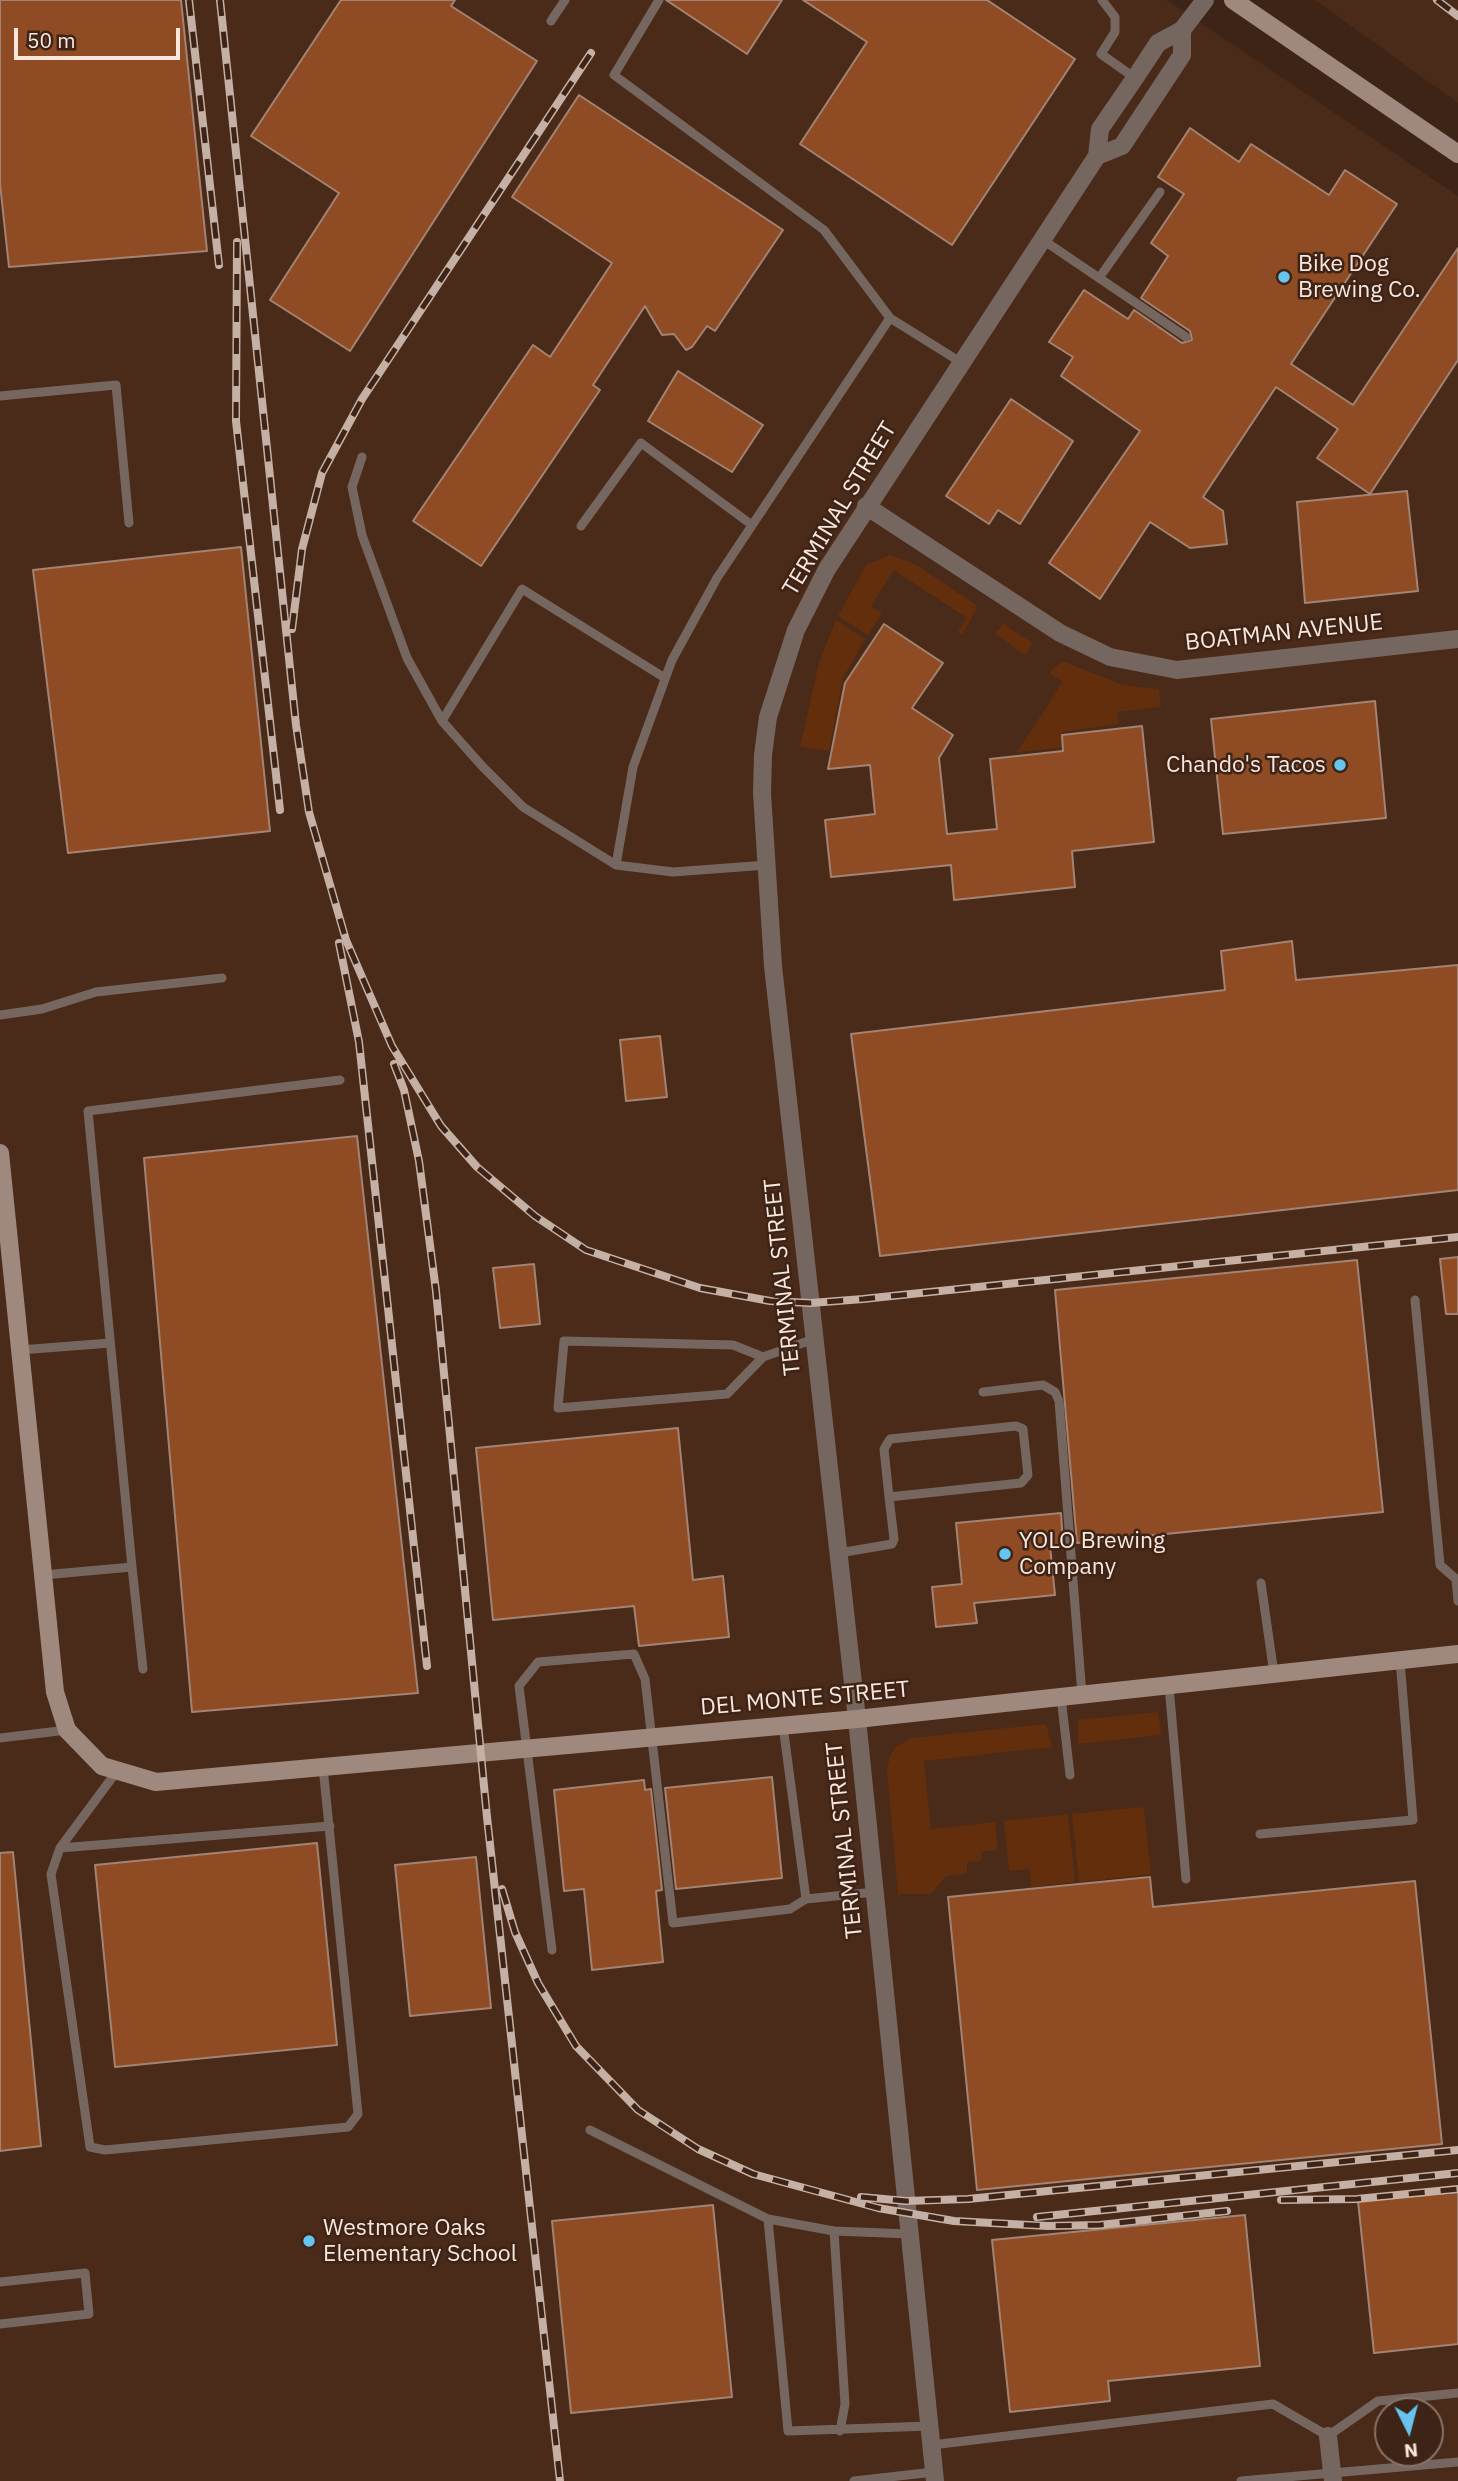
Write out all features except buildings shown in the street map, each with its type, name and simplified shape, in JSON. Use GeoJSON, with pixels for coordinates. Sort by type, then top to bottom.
{"type":"FeatureCollection","features":[{"type":"Feature","properties":{"kind":"street","name":"TERMINAL STREET"},"geometry":{"type":"LineString","coordinates":[[935,2477],[857,1720],[773,966],[762,793],[768,717],[796,630],[827,569],[1097,156],[1100,129],[1158,43],[1182,30],[1205,0]]}},
{"type":"Feature","properties":{"kind":"street"},"geometry":{"type":"LineString","coordinates":[[1233,0],[1458,154]]}},
{"type":"Feature","properties":{"kind":"street","name":"TERMINAL STREET"},"geometry":{"type":"LineString","coordinates":[[1097,156],[1122,146],[1182,55],[1182,30]]}},
{"type":"Feature","properties":{"kind":"street","name":"BOATMAN AVENUE"},"geometry":{"type":"LineString","coordinates":[[866,506],[1060,632],[1110,657],[1177,670],[1458,639]]}},
{"type":"Feature","properties":{"kind":"street"},"geometry":{"type":"LineString","coordinates":[[0,1153],[55,1692],[66,1730],[102,1766],[117,1770]]}},
{"type":"Feature","properties":{"kind":"street","name":"DEL MONTE STREET"},"geometry":{"type":"LineString","coordinates":[[117,1770],[156,1782],[323,1768],[857,1720],[1458,1654]]}},
{"type":"Feature","properties":{"kind":"street"},"geometry":{"type":"LineString","coordinates":[[1328,2436],[1333,2478]]}},
{"type":"Feature","properties":{"kind":"lane"},"geometry":{"type":"LineString","coordinates":[[551,21],[565,0]]}},
{"type":"Feature","properties":{"kind":"lane"},"geometry":{"type":"LineString","coordinates":[[659,0],[614,75],[824,230],[890,318],[962,363]]}},
{"type":"Feature","properties":{"kind":"lane"},"geometry":{"type":"LineString","coordinates":[[1102,0],[1115,17],[1115,32],[1101,54],[1135,78]]}},
{"type":"Feature","properties":{"kind":"lane"},"geometry":{"type":"LineString","coordinates":[[1099,278],[1160,192]]}},
{"type":"Feature","properties":{"kind":"lane"},"geometry":{"type":"LineString","coordinates":[[1043,240],[1186,337]]}},
{"type":"Feature","properties":{"kind":"lane"},"geometry":{"type":"LineString","coordinates":[[616,865],[633,767],[672,660],[717,578],[890,318]]}},
{"type":"Feature","properties":{"kind":"lane"},"geometry":{"type":"LineString","coordinates":[[0,396],[117,385],[129,523]]}},
{"type":"Feature","properties":{"kind":"lane"},"geometry":{"type":"LineString","coordinates":[[581,526],[641,443],[752,525]]}},
{"type":"Feature","properties":{"kind":"lane"},"geometry":{"type":"LineString","coordinates":[[362,457],[352,487],[362,535],[407,658],[442,721],[523,807],[616,865],[673,872],[767,865]]}},
{"type":"Feature","properties":{"kind":"lane"},"geometry":{"type":"LineString","coordinates":[[442,721],[522,589],[665,678]]}},
{"type":"Feature","properties":{"kind":"lane"},"geometry":{"type":"LineString","coordinates":[[0,1014],[41,1009],[96,992],[222,978]]}},
{"type":"Feature","properties":{"kind":"lane"},"geometry":{"type":"LineString","coordinates":[[143,1669],[88,1111],[340,1080]]}},
{"type":"Feature","properties":{"kind":"lane"},"geometry":{"type":"LineString","coordinates":[[1415,1300],[1440,1565],[1456,1579],[1458,1601]]}},
{"type":"Feature","properties":{"kind":"lane"},"geometry":{"type":"LineString","coordinates":[[763,1357],[733,1345],[564,1341],[558,1408],[727,1394],[763,1357],[814,1339]]}},
{"type":"Feature","properties":{"kind":"lane"},"geometry":{"type":"LineString","coordinates":[[20,1350],[110,1343]]}},
{"type":"Feature","properties":{"kind":"lane"},"geometry":{"type":"LineString","coordinates":[[983,1392],[1042,1385],[1055,1392],[1059,1401],[1082,1695]]}},
{"type":"Feature","properties":{"kind":"lane"},"geometry":{"type":"LineString","coordinates":[[839,1553],[892,1545],[884,1449],[890,1439],[1016,1426],[1023,1429],[1028,1475],[1021,1483],[890,1497]]}},
{"type":"Feature","properties":{"kind":"lane"},"geometry":{"type":"LineString","coordinates":[[43,1576],[132,1567]]}},
{"type":"Feature","properties":{"kind":"lane"},"geometry":{"type":"LineString","coordinates":[[1261,1583],[1273,1674]]}},
{"type":"Feature","properties":{"kind":"lane"},"geometry":{"type":"LineString","coordinates":[[552,1950],[519,1685],[538,1662],[634,1654],[645,1679],[673,1923],[790,1909],[806,1899],[875,1892]]}},
{"type":"Feature","properties":{"kind":"lane"},"geometry":{"type":"LineString","coordinates":[[1260,1834],[1413,1820],[1400,1660]]}},
{"type":"Feature","properties":{"kind":"lane"},"geometry":{"type":"LineString","coordinates":[[1169,1686],[1186,1878]]}},
{"type":"Feature","properties":{"kind":"lane"},"geometry":{"type":"LineString","coordinates":[[1061,1697],[1070,1775]]}},
{"type":"Feature","properties":{"kind":"lane"},"geometry":{"type":"LineString","coordinates":[[783,1726],[806,1899]]}},
{"type":"Feature","properties":{"kind":"lane"},"geometry":{"type":"LineString","coordinates":[[0,1738],[66,1730]]}},
{"type":"Feature","properties":{"kind":"lane"},"geometry":{"type":"LineString","coordinates":[[117,1770],[60,1848],[51,1874],[90,2147],[104,2150],[348,2127],[358,2114],[323,1768]]}},
{"type":"Feature","properties":{"kind":"lane"},"geometry":{"type":"LineString","coordinates":[[60,1848],[330,1826]]}},
{"type":"Feature","properties":{"kind":"lane"},"geometry":{"type":"LineString","coordinates":[[590,2130],[768,2219],[834,2231],[910,2234]]}},
{"type":"Feature","properties":{"kind":"lane"},"geometry":{"type":"LineString","coordinates":[[768,2219],[788,2431],[930,2426]]}},
{"type":"Feature","properties":{"kind":"lane"},"geometry":{"type":"LineString","coordinates":[[834,2231],[845,2404],[840,2431]]}},
{"type":"Feature","properties":{"kind":"lane"},"geometry":{"type":"LineString","coordinates":[[0,2282],[85,2273],[89,2315],[0,2325]]}},
{"type":"Feature","properties":{"kind":"lane"},"geometry":{"type":"LineString","coordinates":[[932,2445],[1273,2404],[1328,2436],[1378,2401],[1458,2393]]}},
{"type":"Feature","properties":{"kind":"lane"},"geometry":{"type":"LineString","coordinates":[[1241,2481],[1333,2478],[1458,2462]]}},
{"type":"Feature","properties":{"kind":"lane"},"geometry":{"type":"LineString","coordinates":[[854,2481],[935,2477]]}},
{"type":"Feature","properties":{"kind":"shaded area"},"geometry":{"type":"Polygon","coordinates":[[[0,0],[1167,0],[1458,196],[1458,2481],[0,2481],[0,0]]]}},
{"type":"Feature","properties":{"kind":"shaded area"},"geometry":{"type":"Polygon","coordinates":[[[1315,0],[1458,0],[1458,103],[1315,0]]]}},
{"type":"Feature","properties":{"kind":"shaded area"},"geometry":{"type":"Polygon","coordinates":[[[890,555],[915,564],[976,605],[976,610],[962,635],[958,632],[967,618],[894,570],[871,606],[882,613],[868,635],[838,616],[866,565],[890,555]]]}},
{"type":"Feature","properties":{"kind":"shaded area"},"geometry":{"type":"Polygon","coordinates":[[[836,620],[865,639],[843,678],[829,751],[800,747],[819,663],[836,620]]]}},
{"type":"Feature","properties":{"kind":"shaded area"},"geometry":{"type":"Polygon","coordinates":[[[1004,624],[1032,643],[1026,656],[995,633],[1004,624]]]}},
{"type":"Feature","properties":{"kind":"shaded area"},"geometry":{"type":"Polygon","coordinates":[[[1062,661],[1123,685],[1159,689],[1161,707],[1117,712],[1119,724],[1062,732],[1061,748],[1017,752],[1063,682],[1049,673],[1062,661]]]}},
{"type":"Feature","properties":{"kind":"shaded area"},"geometry":{"type":"Polygon","coordinates":[[[1158,1712],[1161,1735],[1078,1744],[1078,1720],[1158,1712]]]}},
{"type":"Feature","properties":{"kind":"shaded area"},"geometry":{"type":"Polygon","coordinates":[[[1046,1724],[1052,1747],[924,1761],[931,1829],[995,1822],[998,1850],[981,1852],[981,1861],[967,1862],[967,1873],[946,1876],[931,1894],[898,1894],[887,1771],[890,1755],[896,1747],[911,1738],[1046,1724]]]}},
{"type":"Feature","properties":{"kind":"shaded area"},"geometry":{"type":"Polygon","coordinates":[[[1140,1807],[1144,1809],[1151,1874],[1079,1882],[1072,1814],[1140,1807]]]}},
{"type":"Feature","properties":{"kind":"shaded area"},"geometry":{"type":"Polygon","coordinates":[[[1068,1814],[1075,1882],[1031,1887],[1030,1869],[1009,1871],[1004,1821],[1068,1814]]]}},
{"type":"Feature","properties":{"kind":"railway"},"geometry":{"type":"LineString","coordinates":[[189,0],[219,265]]}},
{"type":"Feature","properties":{"kind":"railway"},"geometry":{"type":"LineString","coordinates":[[220,0],[296,725],[309,812],[346,940],[392,1046],[441,1126],[477,1167],[535,1216],[586,1250],[700,1288],[770,1301],[811,1303],[863,1299],[1458,1237]]}},
{"type":"Feature","properties":{"kind":"railway"},"geometry":{"type":"LineString","coordinates":[[1437,0],[1458,16]]}},
{"type":"Feature","properties":{"kind":"railway"},"geometry":{"type":"LineString","coordinates":[[292,629],[302,549],[322,473],[362,399],[591,53]]}},
{"type":"Feature","properties":{"kind":"railway"},"geometry":{"type":"LineString","coordinates":[[237,242],[236,421],[280,810]]}},
{"type":"Feature","properties":{"kind":"railway"},"geometry":{"type":"LineString","coordinates":[[339,943],[359,1042],[427,1666]]}},
{"type":"Feature","properties":{"kind":"railway"},"geometry":{"type":"LineString","coordinates":[[394,1064],[404,1090],[419,1161],[436,1291],[487,1817],[560,2481]]}},
{"type":"Feature","properties":{"kind":"railway"},"geometry":{"type":"LineString","coordinates":[[502,1889],[515,1932],[538,1983],[576,2046],[638,2110],[698,2149],[753,2174],[878,2208],[954,2221],[1048,2226],[1100,2225],[1227,2211]]}},
{"type":"Feature","properties":{"kind":"railway"},"geometry":{"type":"LineString","coordinates":[[861,2197],[906,2201],[968,2199],[1458,2150]]}},
{"type":"Feature","properties":{"kind":"railway"},"geometry":{"type":"LineString","coordinates":[[1037,2217],[1458,2173]]}},
{"type":"Feature","properties":{"kind":"railway"},"geometry":{"type":"LineString","coordinates":[[1281,2200],[1357,2199],[1458,2189]]}},
{"type":"Feature","properties":{"kind":"place","name":"Bike Dog Brewing Co."},"geometry":{"type":"Point","coordinates":[1284,277]}},
{"type":"Feature","properties":{"kind":"place","name":"Chando's Tacos"},"geometry":{"type":"Point","coordinates":[1340,765]}},
{"type":"Feature","properties":{"kind":"place","name":"YOLO Brewing Company"},"geometry":{"type":"Point","coordinates":[1005,1554]}},
{"type":"Feature","properties":{"kind":"place","name":"Westmore Oaks Elementary School"},"geometry":{"type":"Point","coordinates":[309,2241]}}]}
